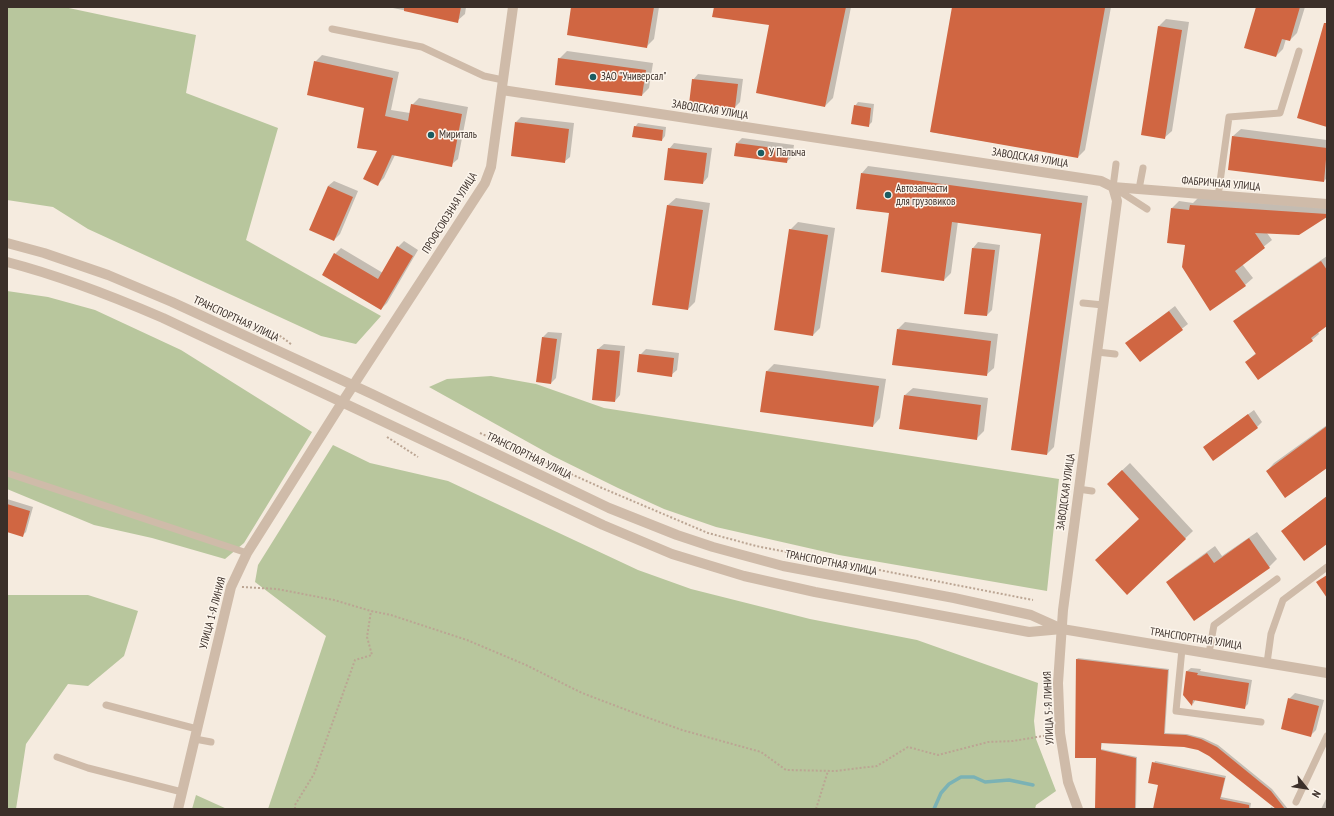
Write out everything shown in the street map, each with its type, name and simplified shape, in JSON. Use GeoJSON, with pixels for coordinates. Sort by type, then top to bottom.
{"type":"FeatureCollection","features":[{"type":"Feature","properties":{"kind":"street","name":"ПРОФСОЮЗНАЯ УЛИЦА"},"geometry":{"type":"LineString","coordinates":[[343,401],[485,183],[491,167],[513,7]]}},
{"type":"Feature","properties":{"kind":"street","name":"ЗАВОДСКАЯ УЛИЦА"},"geometry":{"type":"LineString","coordinates":[[502,90],[1101,181],[1113,187],[1117,201],[1064,597],[1062,629]]}},
{"type":"Feature","properties":{"kind":"street","name":"ФАБРИЧНАЯ УЛИЦА"},"geometry":{"type":"LineString","coordinates":[[1113,187],[1327,204]]}},
{"type":"Feature","properties":{"kind":"street","name":"ТРАНСПОРТНАЯ УЛИЦА"},"geometry":{"type":"LineString","coordinates":[[7,243],[44,253],[108,275],[172,302],[609,508],[677,535],[713,547],[783,566],[954,598],[1031,615],[1062,629]]}},
{"type":"Feature","properties":{"kind":"street","name":"ТРАНСПОРТНАЯ УЛИЦА"},"geometry":{"type":"LineString","coordinates":[[7,262],[39,270],[104,293],[163,318],[343,401],[603,525],[672,554],[708,566],[793,587],[1028,632],[1062,629],[1327,672]]}},
{"type":"Feature","properties":{"kind":"street","name":"УЛИЦА 1-Я ЛИНИЯ"},"geometry":{"type":"LineString","coordinates":[[178,809],[231,587],[247,553],[343,401]]}},
{"type":"Feature","properties":{"kind":"street","name":"УЛИЦА 5-Я ЛИНИЯ"},"geometry":{"type":"LineString","coordinates":[[1062,629],[1058,683],[1060,733],[1068,782],[1078,809]]}},
{"type":"Feature","properties":{"kind":"lane"},"geometry":{"type":"LineString","coordinates":[[332,29],[422,47],[484,76],[503,80]]}},
{"type":"Feature","properties":{"kind":"lane"},"geometry":{"type":"LineString","coordinates":[[1218,196],[1229,117],[1280,113],[1299,51]]}},
{"type":"Feature","properties":{"kind":"lane"},"geometry":{"type":"LineString","coordinates":[[1116,164],[1113,187],[1147,209]]}},
{"type":"Feature","properties":{"kind":"lane"},"geometry":{"type":"LineString","coordinates":[[1139,189],[1142,168]]}},
{"type":"Feature","properties":{"kind":"lane"},"geometry":{"type":"LineString","coordinates":[[1083,303],[1103,305]]}},
{"type":"Feature","properties":{"kind":"lane"},"geometry":{"type":"LineString","coordinates":[[1097,352],[1115,354]]}},
{"type":"Feature","properties":{"kind":"lane"},"geometry":{"type":"LineString","coordinates":[[7,473],[247,553]]}},
{"type":"Feature","properties":{"kind":"lane"},"geometry":{"type":"LineString","coordinates":[[1078,489],[1092,491]]}},
{"type":"Feature","properties":{"kind":"lane"},"geometry":{"type":"LineString","coordinates":[[1266,663],[1271,634],[1283,600],[1327,567]]}},
{"type":"Feature","properties":{"kind":"lane"},"geometry":{"type":"LineString","coordinates":[[1209,653],[1214,625],[1277,580]]}},
{"type":"Feature","properties":{"kind":"lane"},"geometry":{"type":"LineString","coordinates":[[1182,649],[1176,712],[1261,722]]}},
{"type":"Feature","properties":{"kind":"lane"},"geometry":{"type":"LineString","coordinates":[[106,705],[196,734],[211,742]]}},
{"type":"Feature","properties":{"kind":"lane"},"geometry":{"type":"LineString","coordinates":[[1296,802],[1327,736]]}},
{"type":"Feature","properties":{"kind":"lane"},"geometry":{"type":"LineString","coordinates":[[57,757],[88,768],[182,792]]}},
{"type":"Feature","properties":{"kind":"path"},"geometry":{"type":"LineString","coordinates":[[477,431],[602,488],[708,533],[756,546],[1033,600]]}},
{"type":"Feature","properties":{"kind":"path"},"geometry":{"type":"LineString","coordinates":[[385,436],[418,457]]}},
{"type":"Feature","properties":{"kind":"path"},"geometry":{"type":"LineString","coordinates":[[231,587],[276,589],[334,600],[371,611],[391,615],[467,640],[526,665],[582,693],[682,730],[761,752],[786,770],[828,771],[877,766],[908,747],[938,754],[988,742],[1012,741],[1060,733]]}},
{"type":"Feature","properties":{"kind":"path"},"geometry":{"type":"LineString","coordinates":[[294,809],[314,774],[355,660],[372,655],[367,637],[371,611]]}},
{"type":"Feature","properties":{"kind":"path"},"geometry":{"type":"LineString","coordinates":[[816,809],[828,771]]}},
{"type":"Feature","properties":{"kind":"green space"},"geometry":{"type":"Polygon","coordinates":[[[7,7],[64,7],[196,35],[186,93],[278,128],[246,240],[381,316],[356,344],[321,336],[88,229],[53,207],[7,200],[7,7]]]}},
{"type":"Feature","properties":{"kind":"green space"},"geometry":{"type":"Polygon","coordinates":[[[7,291],[48,297],[95,310],[181,350],[312,432],[244,543],[225,559],[152,538],[94,525],[7,489],[7,291]]]}},
{"type":"Feature","properties":{"kind":"green space"},"geometry":{"type":"Polygon","coordinates":[[[491,376],[536,384],[604,408],[1059,479],[1047,591],[839,555],[716,527],[664,509],[618,488],[553,456],[429,387],[447,379],[491,376]]]}},
{"type":"Feature","properties":{"kind":"green space"},"geometry":{"type":"Polygon","coordinates":[[[333,445],[370,463],[448,481],[638,570],[691,589],[810,619],[917,640],[1038,683],[1034,721],[1036,739],[1056,791],[1036,805],[1035,809],[268,809],[326,636],[255,582],[258,565],[333,445]]]}},
{"type":"Feature","properties":{"kind":"green space"},"geometry":{"type":"Polygon","coordinates":[[[7,595],[88,595],[138,611],[124,656],[88,686],[68,684],[26,744],[16,809],[7,809],[7,595]]]}},
{"type":"Feature","properties":{"kind":"green space"},"geometry":{"type":"Polygon","coordinates":[[[196,795],[227,809],[192,809],[196,795]]]}},
{"type":"Feature","properties":{"kind":"building"},"geometry":{"type":"Polygon","coordinates":[[[404,7],[461,7],[458,23],[404,11],[404,7]]]}},
{"type":"Feature","properties":{"kind":"building"},"geometry":{"type":"Polygon","coordinates":[[[571,7],[654,7],[647,48],[567,35],[571,7]]]}},
{"type":"Feature","properties":{"kind":"building"},"geometry":{"type":"Polygon","coordinates":[[[714,7],[846,7],[825,107],[756,93],[769,25],[712,17],[714,7]]]}},
{"type":"Feature","properties":{"kind":"building"},"geometry":{"type":"Polygon","coordinates":[[[952,7],[1105,8],[1078,158],[930,132],[952,7]]]}},
{"type":"Feature","properties":{"kind":"building"},"geometry":{"type":"Polygon","coordinates":[[[1256,7],[1300,7],[1290,41],[1282,39],[1276,57],[1244,48],[1256,7]]]}},
{"type":"Feature","properties":{"kind":"building"},"geometry":{"type":"Polygon","coordinates":[[[1324,23],[1327,23],[1327,127],[1297,118],[1324,23]]]}},
{"type":"Feature","properties":{"kind":"building"},"geometry":{"type":"Polygon","coordinates":[[[1158,26],[1182,30],[1165,139],[1141,135],[1158,26]]]}},
{"type":"Feature","properties":{"kind":"building"},"geometry":{"type":"Polygon","coordinates":[[[558,58],[646,70],[642,96],[555,85],[558,58]]]}},
{"type":"Feature","properties":{"kind":"building"},"geometry":{"type":"Polygon","coordinates":[[[314,61],[393,78],[385,116],[408,121],[411,104],[462,114],[452,167],[392,155],[378,186],[363,179],[377,151],[357,148],[364,108],[307,95],[314,61]]]}},
{"type":"Feature","properties":{"kind":"building"},"geometry":{"type":"Polygon","coordinates":[[[692,79],[738,84],[735,108],[689,104],[692,79]]]}},
{"type":"Feature","properties":{"kind":"building"},"geometry":{"type":"Polygon","coordinates":[[[854,105],[871,108],[869,127],[851,124],[854,105]]]}},
{"type":"Feature","properties":{"kind":"building"},"geometry":{"type":"Polygon","coordinates":[[[515,122],[569,129],[565,163],[511,156],[515,122]]]}},
{"type":"Feature","properties":{"kind":"building"},"geometry":{"type":"Polygon","coordinates":[[[634,126],[663,130],[662,141],[632,137],[634,126]]]}},
{"type":"Feature","properties":{"kind":"building"},"geometry":{"type":"Polygon","coordinates":[[[1232,136],[1327,148],[1324,182],[1228,170],[1232,136]]]}},
{"type":"Feature","properties":{"kind":"building"},"geometry":{"type":"Polygon","coordinates":[[[736,143],[789,150],[787,163],[734,156],[736,143]]]}},
{"type":"Feature","properties":{"kind":"building"},"geometry":{"type":"Polygon","coordinates":[[[668,148],[707,153],[703,184],[664,180],[668,148]]]}},
{"type":"Feature","properties":{"kind":"building"},"geometry":{"type":"Polygon","coordinates":[[[861,173],[1082,203],[1047,455],[1011,450],[1041,234],[952,222],[944,281],[881,272],[889,213],[856,209],[861,173]]]}},
{"type":"Feature","properties":{"kind":"building"},"geometry":{"type":"Polygon","coordinates":[[[328,186],[353,197],[334,241],[309,230],[328,186]]]}},
{"type":"Feature","properties":{"kind":"building"},"geometry":{"type":"Polygon","coordinates":[[[667,205],[703,210],[688,310],[652,305],[667,205]]]}},
{"type":"Feature","properties":{"kind":"building"},"geometry":{"type":"Polygon","coordinates":[[[1190,205],[1327,214],[1327,217],[1299,235],[1255,233],[1265,248],[1235,271],[1246,286],[1210,311],[1182,267],[1185,245],[1167,243],[1171,208],[1189,210],[1190,205]]]}},
{"type":"Feature","properties":{"kind":"building"},"geometry":{"type":"Polygon","coordinates":[[[789,229],[828,235],[813,336],[774,330],[789,229]]]}},
{"type":"Feature","properties":{"kind":"building"},"geometry":{"type":"Polygon","coordinates":[[[397,246],[413,256],[381,310],[322,275],[334,253],[378,279],[397,246]]]}},
{"type":"Feature","properties":{"kind":"building"},"geometry":{"type":"Polygon","coordinates":[[[972,248],[995,250],[987,316],[964,314],[972,248]]]}},
{"type":"Feature","properties":{"kind":"building"},"geometry":{"type":"Polygon","coordinates":[[[1321,261],[1327,270],[1327,326],[1311,338],[1313,341],[1258,380],[1245,362],[1256,354],[1233,321],[1321,261]]]}},
{"type":"Feature","properties":{"kind":"building"},"geometry":{"type":"Polygon","coordinates":[[[1169,311],[1183,330],[1140,362],[1125,343],[1169,311]]]}},
{"type":"Feature","properties":{"kind":"building"},"geometry":{"type":"Polygon","coordinates":[[[897,329],[991,341],[987,376],[892,365],[897,329]]]}},
{"type":"Feature","properties":{"kind":"building"},"geometry":{"type":"Polygon","coordinates":[[[542,337],[557,339],[551,384],[536,382],[542,337]]]}},
{"type":"Feature","properties":{"kind":"building"},"geometry":{"type":"Polygon","coordinates":[[[597,349],[620,351],[615,402],[592,400],[597,349]]]}},
{"type":"Feature","properties":{"kind":"building"},"geometry":{"type":"Polygon","coordinates":[[[639,354],[674,358],[672,377],[637,372],[639,354]]]}},
{"type":"Feature","properties":{"kind":"building"},"geometry":{"type":"Polygon","coordinates":[[[766,371],[879,386],[873,427],[760,412],[766,371]]]}},
{"type":"Feature","properties":{"kind":"building"},"geometry":{"type":"Polygon","coordinates":[[[904,395],[981,405],[977,440],[899,429],[904,395]]]}},
{"type":"Feature","properties":{"kind":"building"},"geometry":{"type":"Polygon","coordinates":[[[1248,414],[1258,428],[1213,461],[1203,447],[1248,414]]]}},
{"type":"Feature","properties":{"kind":"building"},"geometry":{"type":"Polygon","coordinates":[[[1327,426],[1327,468],[1285,498],[1266,471],[1327,426]]]}},
{"type":"Feature","properties":{"kind":"building"},"geometry":{"type":"Polygon","coordinates":[[[1122,470],[1186,539],[1127,595],[1095,560],[1139,519],[1107,484],[1122,470]]]}},
{"type":"Feature","properties":{"kind":"building"},"geometry":{"type":"Polygon","coordinates":[[[1327,496],[1327,544],[1304,561],[1281,531],[1327,496]]]}},
{"type":"Feature","properties":{"kind":"building"},"geometry":{"type":"Polygon","coordinates":[[[7,504],[30,511],[23,537],[7,532],[7,504]]]}},
{"type":"Feature","properties":{"kind":"building"},"geometry":{"type":"Polygon","coordinates":[[[1249,538],[1270,568],[1194,621],[1166,582],[1207,553],[1214,563],[1249,538]]]}},
{"type":"Feature","properties":{"kind":"building"},"geometry":{"type":"Polygon","coordinates":[[[1327,575],[1327,598],[1316,582],[1327,575]]]}},
{"type":"Feature","properties":{"kind":"building"},"geometry":{"type":"Polygon","coordinates":[[[1076,659],[1168,670],[1164,734],[1186,735],[1201,739],[1217,747],[1271,791],[1285,809],[1276,809],[1209,756],[1198,750],[1184,747],[1101,743],[1101,750],[1136,758],[1135,809],[1095,809],[1096,758],[1075,758],[1076,659]]]}},
{"type":"Feature","properties":{"kind":"building"},"geometry":{"type":"Polygon","coordinates":[[[1186,671],[1198,673],[1197,675],[1249,683],[1245,709],[1193,700],[1192,706],[1183,695],[1186,671]]]}},
{"type":"Feature","properties":{"kind":"building"},"geometry":{"type":"Polygon","coordinates":[[[1288,698],[1319,706],[1311,737],[1281,729],[1288,698]]]}},
{"type":"Feature","properties":{"kind":"building"},"geometry":{"type":"Polygon","coordinates":[[[1152,762],[1225,778],[1220,799],[1249,805],[1249,809],[1153,809],[1158,785],[1148,783],[1152,762]]]}},
{"type":"Feature","properties":{"kind":"waterway"},"geometry":{"type":"LineString","coordinates":[[934,809],[941,793],[949,784],[961,777],[974,777],[985,782],[1009,780],[1033,785]]}},
{"type":"Feature","properties":{"kind":"place","name":"ЗАО \"Универсал\""},"geometry":{"type":"Point","coordinates":[593,77]}},
{"type":"Feature","properties":{"kind":"place","name":"Мириталь"},"geometry":{"type":"Point","coordinates":[431,135]}},
{"type":"Feature","properties":{"kind":"place","name":"У Палыча"},"geometry":{"type":"Point","coordinates":[761,153]}},
{"type":"Feature","properties":{"kind":"place","name":"Автозапчасти для грузовиков"},"geometry":{"type":"Point","coordinates":[888,195]}}]}
